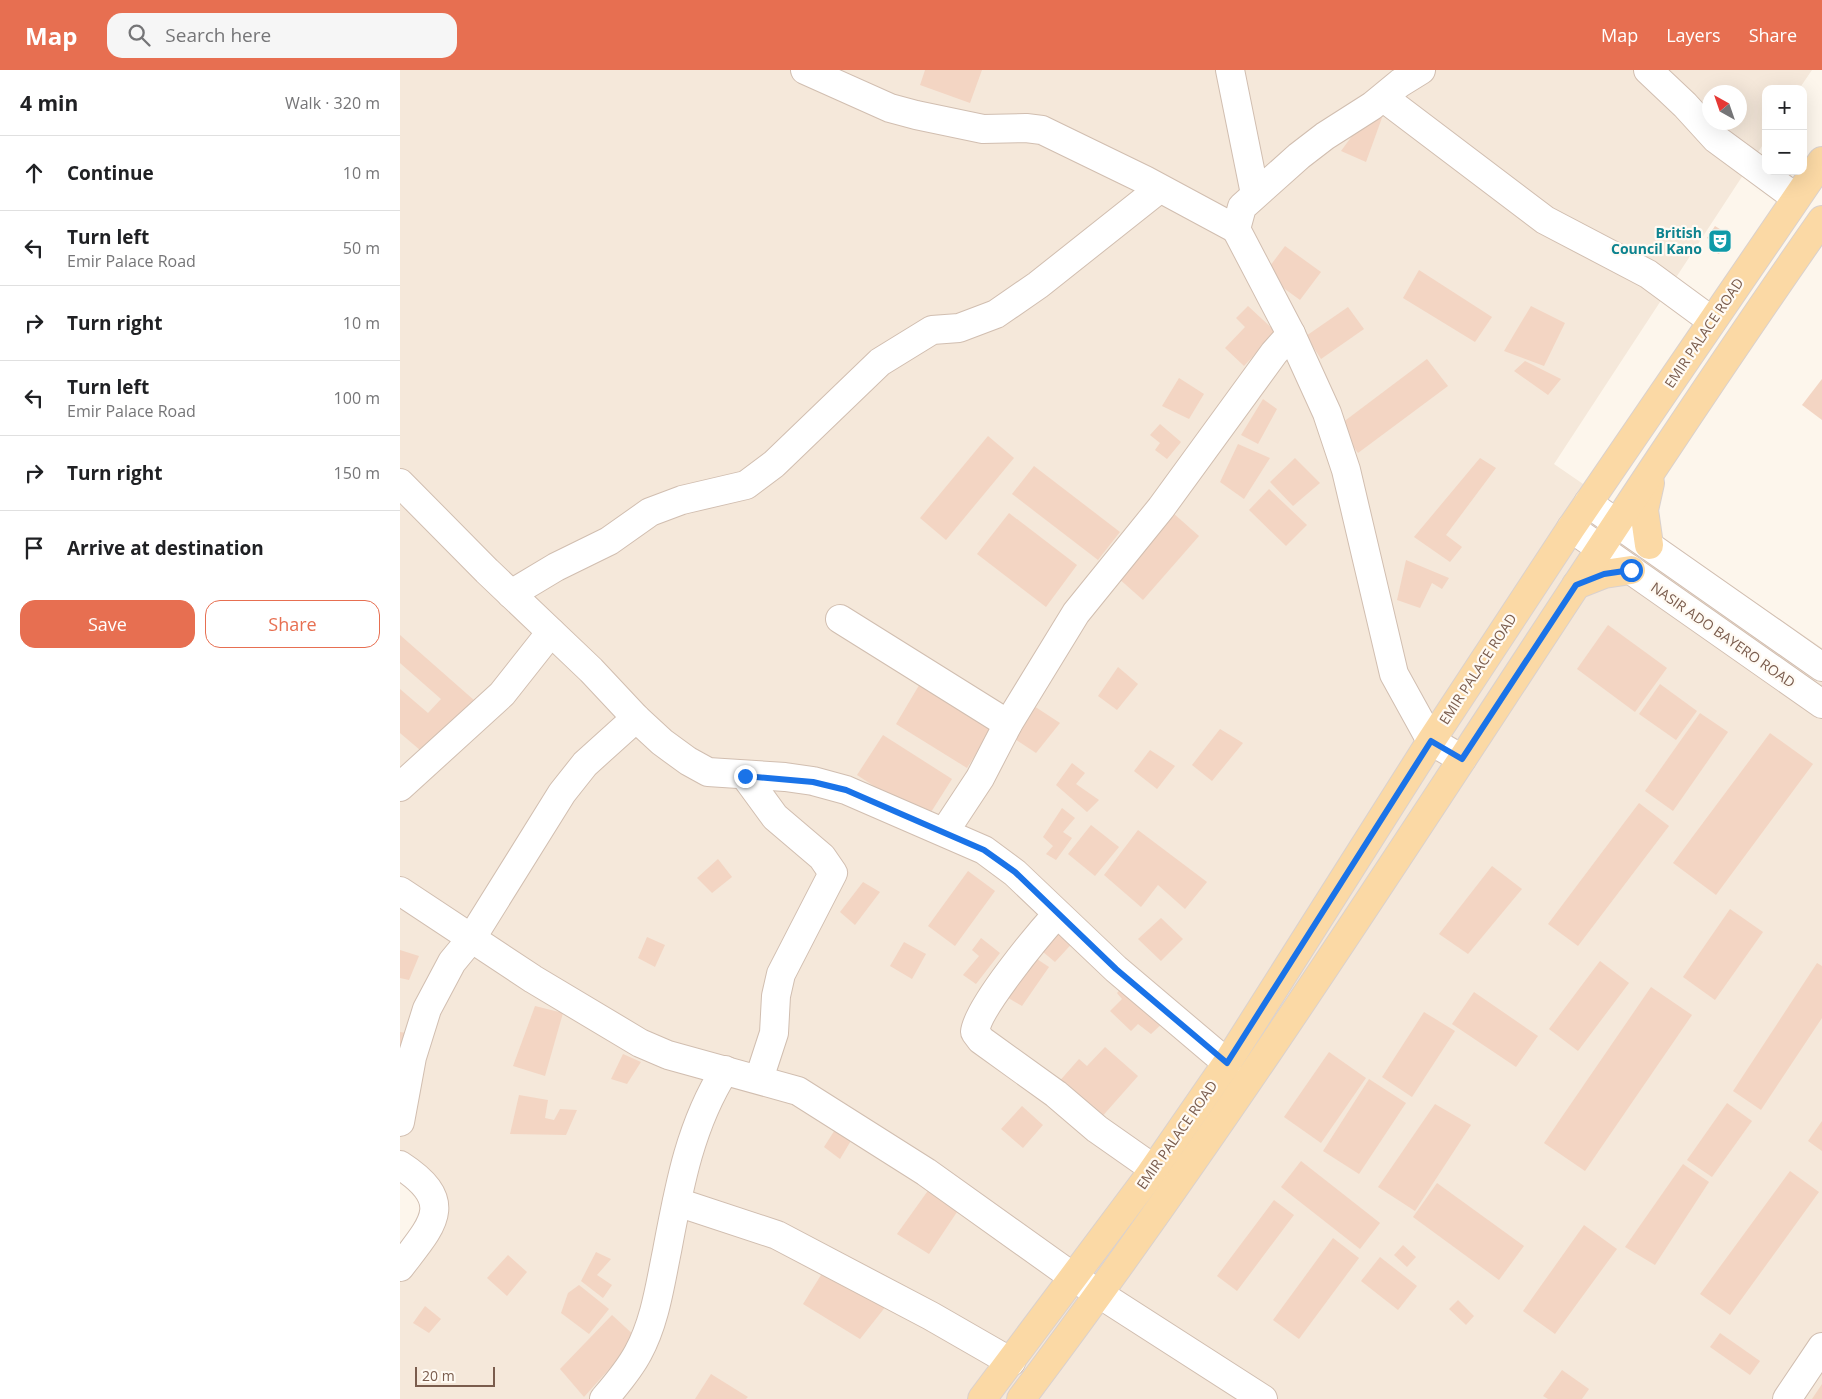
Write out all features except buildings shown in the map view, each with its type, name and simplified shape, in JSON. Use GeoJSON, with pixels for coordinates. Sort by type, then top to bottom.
{"type":"FeatureCollection","features":[{"type":"Feature","properties":{"kind":"main road","name":"EMIR PALACE ROAD"},"geometry":{"type":"LineString","coordinates":[[982,1399],[1154,1169],[1227,1063],[1431,741],[1571,528],[1822,161]]}},
{"type":"Feature","properties":{"kind":"main road","name":"EMIR PALACE ROAD"},"geometry":{"type":"LineString","coordinates":[[1020,1399],[1100,1294],[1246,1084],[1730,352],[1822,220]]}},
{"type":"Feature","properties":{"kind":"main road"},"geometry":{"type":"LineString","coordinates":[[1649,545],[1644,510],[1653,470]]}},
{"type":"Feature","properties":{"kind":"main road"},"geometry":{"type":"LineString","coordinates":[[1576,585],[1604,574],[1631,570]]}},
{"type":"Feature","properties":{"kind":"street"},"geometry":{"type":"LineString","coordinates":[[805,70],[890,108],[916,115],[983,129],[1026,128],[1042,130],[1145,180],[1236,229],[1292,334],[1327,413],[1346,470],[1394,674],[1431,741],[1462,759]]}},
{"type":"Feature","properties":{"kind":"street"},"geometry":{"type":"LineString","coordinates":[[1230,70],[1255,194]]}},
{"type":"Feature","properties":{"kind":"street"},"geometry":{"type":"LineString","coordinates":[[1236,229],[1242,207],[1255,194],[1325,136],[1384,98],[1400,83],[1421,70]]}},
{"type":"Feature","properties":{"kind":"street"},"geometry":{"type":"LineString","coordinates":[[1648,70],[1686,105],[1716,139],[1796,198]]}},
{"type":"Feature","properties":{"kind":"street"},"geometry":{"type":"LineString","coordinates":[[1384,98],[1544,220],[1648,274],[1712,321]]}},
{"type":"Feature","properties":{"kind":"street"},"geometry":{"type":"LineString","coordinates":[[511,594],[556,567],[609,541],[650,512],[682,500],[746,485],[774,464],[880,362],[932,330],[959,328],[996,314],[1038,284],[1159,189]]}},
{"type":"Feature","properties":{"kind":"street"},"geometry":{"type":"LineString","coordinates":[[944,831],[980,778],[1008,724],[1076,613],[1161,508],[1274,353],[1292,334]]}},
{"type":"Feature","properties":{"kind":"street"},"geometry":{"type":"LineString","coordinates":[[400,483],[636,718],[662,742],[697,767],[708,772],[813,782],[846,790],[984,850],[1015,872],[1116,969],[1227,1063]]}},
{"type":"Feature","properties":{"kind":"street"},"geometry":{"type":"LineString","coordinates":[[1588,503],[1822,667]]}},
{"type":"Feature","properties":{"kind":"street","name":"NASIR ADO BAYERO ROAD"},"geometry":{"type":"LineString","coordinates":[[1571,528],[1822,704]]}},
{"type":"Feature","properties":{"kind":"street"},"geometry":{"type":"LineString","coordinates":[[840,619],[1008,724]]}},
{"type":"Feature","properties":{"kind":"street"},"geometry":{"type":"LineString","coordinates":[[400,787],[502,694],[551,632]]}},
{"type":"Feature","properties":{"kind":"street"},"geometry":{"type":"LineString","coordinates":[[400,1122],[412,1057],[428,1009],[452,962],[471,939],[562,793],[585,764],[636,718]]}},
{"type":"Feature","properties":{"kind":"street"},"geometry":{"type":"LineString","coordinates":[[745,776],[775,818],[822,857],[833,872],[781,974],[776,996],[774,1033],[759,1079]]}},
{"type":"Feature","properties":{"kind":"street"},"geometry":{"type":"LineString","coordinates":[[400,891],[471,939],[640,1043],[668,1055],[798,1091],[926,1172],[1073,1277],[1262,1399]]}},
{"type":"Feature","properties":{"kind":"street"},"geometry":{"type":"LineString","coordinates":[[1057,914],[1023,954],[980,1015],[975,1032],[981,1040],[1056,1094],[1097,1129],[1154,1169]]}},
{"type":"Feature","properties":{"kind":"street"},"geometry":{"type":"LineString","coordinates":[[604,1399],[624,1375],[639,1352],[651,1322],[660,1287],[684,1161],[712,1090],[725,1070]]}},
{"type":"Feature","properties":{"kind":"street"},"geometry":{"type":"LineString","coordinates":[[400,1164],[431,1192],[435,1203],[432,1223],[400,1267]]}},
{"type":"Feature","properties":{"kind":"street"},"geometry":{"type":"LineString","coordinates":[[677,1202],[777,1235],[931,1316],[1011,1362]]}},
{"type":"Feature","properties":{"kind":"street"},"geometry":{"type":"LineString","coordinates":[[1787,1399],[1822,1346]]}},
{"type":"Feature","properties":{"kind":"shaded area"},"geometry":{"type":"Polygon","coordinates":[[[400,70],[1812,70],[1802,85],[1762,85],[1762,146],[1554,464],[1822,648],[1822,1399],[400,1399],[400,1250],[439,1185],[400,1155],[400,70]]]}},
{"type":"Feature","properties":{"kind":"place","name":"British Council Kano"},"geometry":{"type":"Point","coordinates":[1720,241]}},
{"type":"Feature","properties":{"kind":"route"},"geometry":{"type":"LineString","coordinates":[[745,776],[785,778],[846,790],[984,850],[1015,872],[1116,969],[1227,1063],[1333,899],[1431,741],[1462,759],[1576,585],[1604,574],[1619,570],[1631,570]]}}]}
